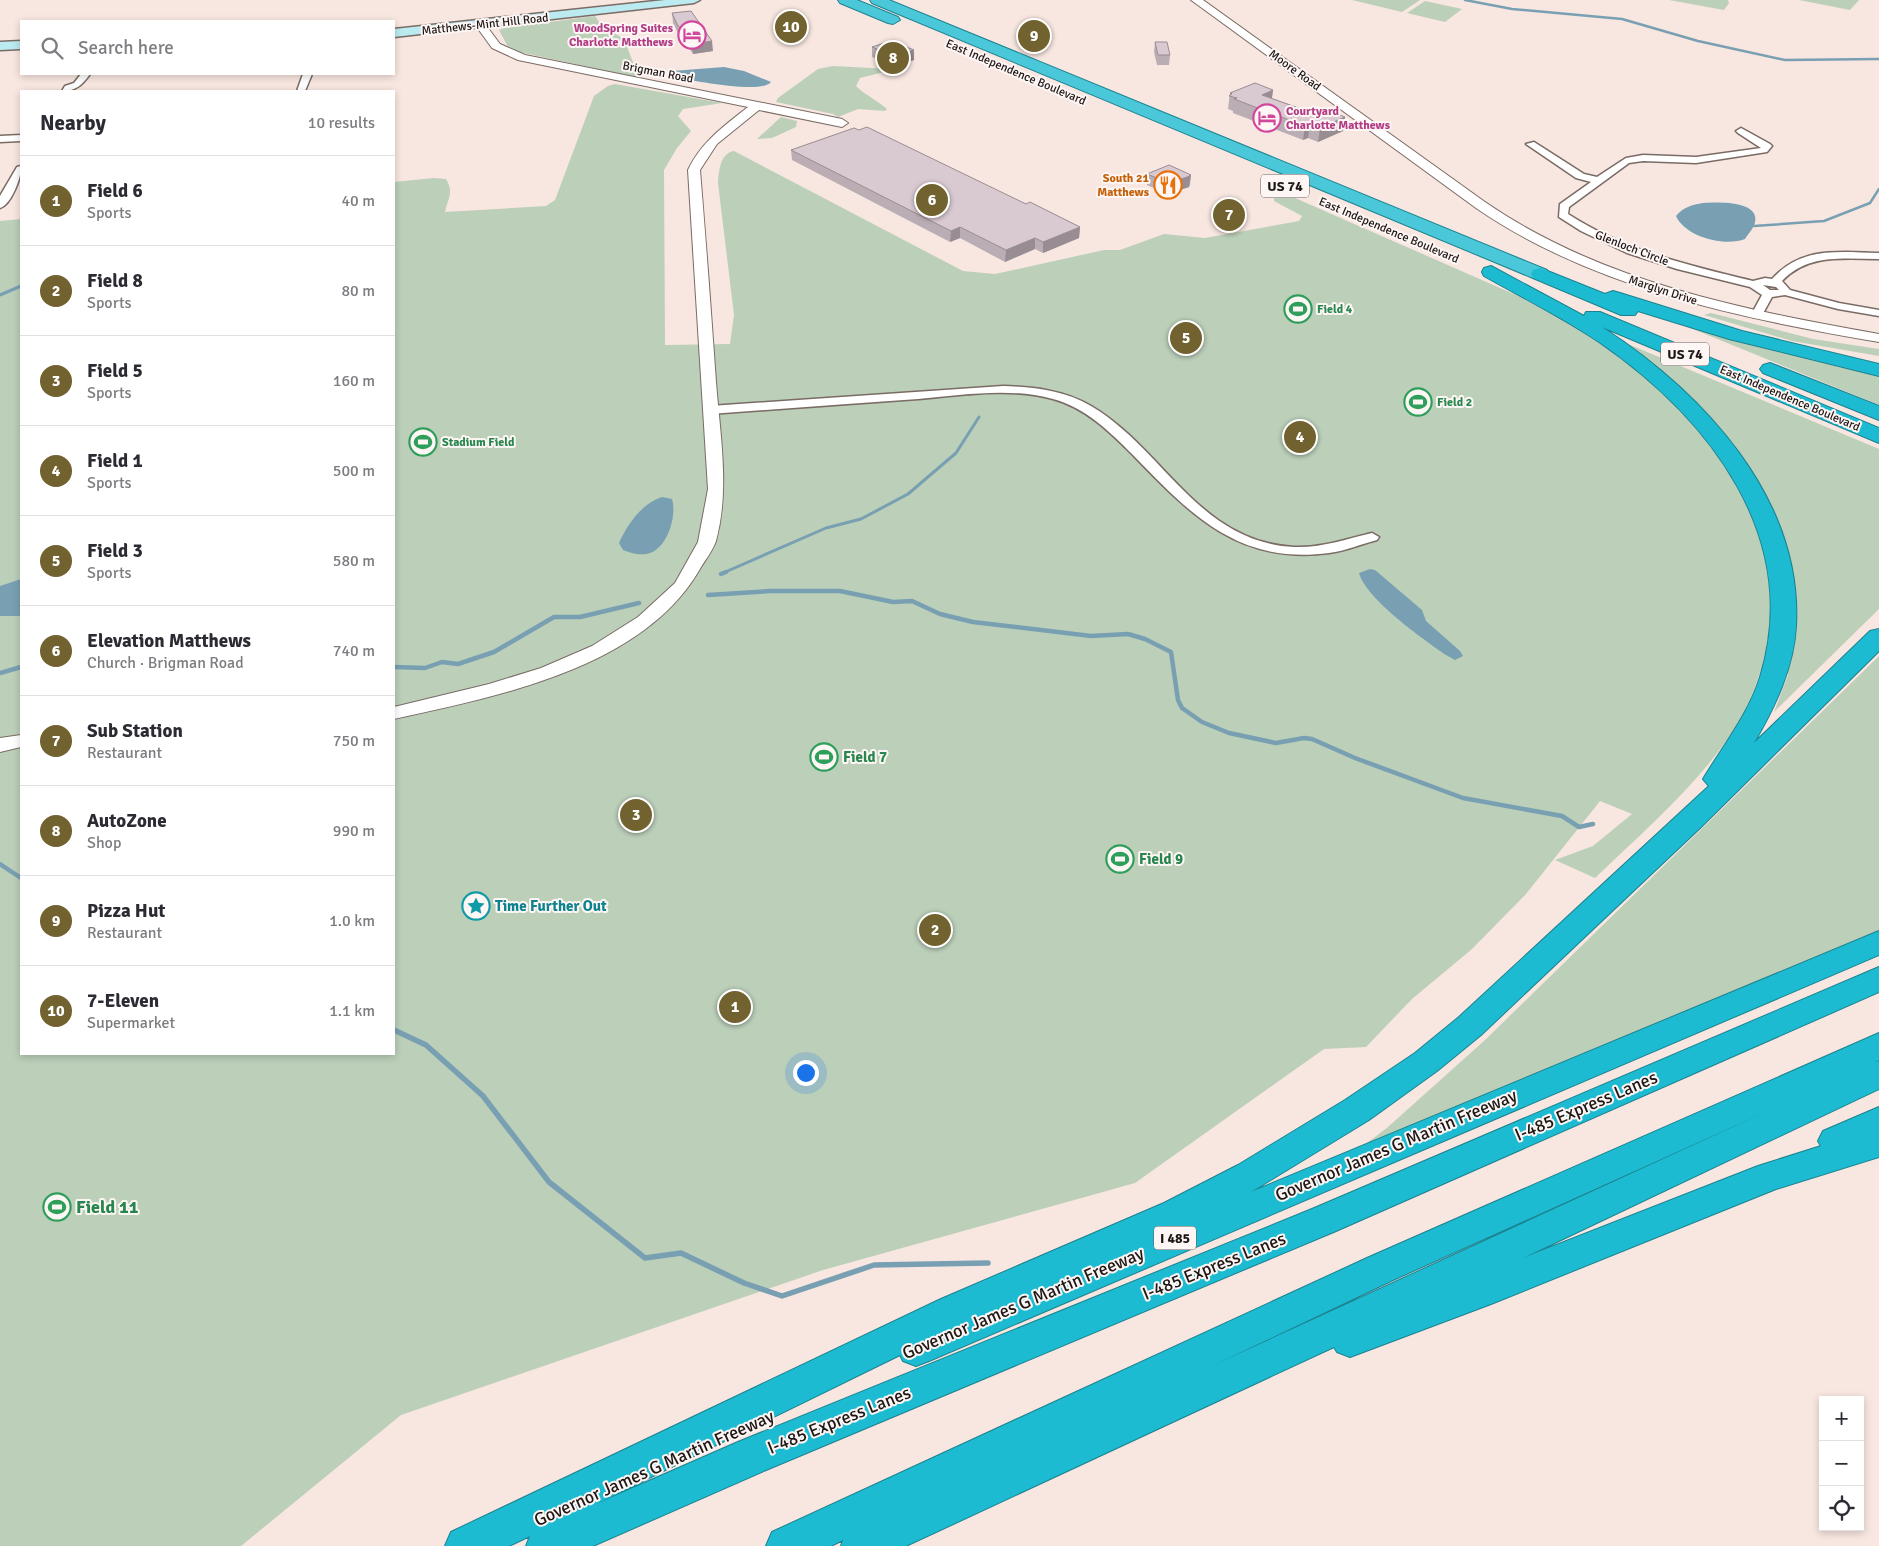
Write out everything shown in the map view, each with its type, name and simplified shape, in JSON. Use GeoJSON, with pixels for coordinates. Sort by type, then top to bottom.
{"type":"FeatureCollection","features":[{"type":"Feature","properties":{"kind":"highway","name":"East Independence Boulevard"},"geometry":{"type":"LineString","coordinates":[[845,0],[1410,238]]}},
{"type":"Feature","properties":{"kind":"highway","name":"East Independence Boulevard"},"geometry":{"type":"LineString","coordinates":[[877,0],[1879,414]]}},
{"type":"Feature","properties":{"kind":"highway"},"geometry":{"type":"LineString","coordinates":[[1125,119],[1149,120],[1246,153]]}},
{"type":"Feature","properties":{"kind":"highway","name":"East Independence Boulevard"},"geometry":{"type":"LineString","coordinates":[[1690,820],[1748,732],[1763,704],[1773,676],[1784,621],[1781,568],[1766,517],[1741,470],[1725,447],[1688,406],[1644,366],[1594,331],[1482,269],[1879,436]]}},
{"type":"Feature","properties":{"kind":"highway"},"geometry":{"type":"LineString","coordinates":[[1540,274],[1736,335],[1879,370]]}},
{"type":"Feature","properties":{"kind":"highway"},"geometry":{"type":"LineString","coordinates":[[465,1546],[954,1311],[1176,1214],[1308,1142],[1426,1062],[1470,1026],[1690,820],[1879,637]]}},
{"type":"Feature","properties":{"kind":"highway","name":"Governor James G Martin Freeway"},"geometry":{"type":"LineString","coordinates":[[476,1546],[781,1412],[957,1332],[1879,942]]}},
{"type":"Feature","properties":{"kind":"highway","name":"I-485 Express Lanes"},"geometry":{"type":"LineString","coordinates":[[546,1546],[752,1456],[1324,1220],[1879,979]]}},
{"type":"Feature","properties":{"kind":"highway"},"geometry":{"type":"LineString","coordinates":[[786,1546],[1380,1269],[1879,1046]]}},
{"type":"Feature","properties":{"kind":"highway"},"geometry":{"type":"LineString","coordinates":[[862,1546],[1387,1304],[1879,1074]]}},
{"type":"Feature","properties":{"kind":"highway"},"geometry":{"type":"LineString","coordinates":[[1714,1199],[1879,1121]]}},
{"type":"Feature","properties":{"kind":"highway"},"geometry":{"type":"LineString","coordinates":[[862,1546],[1174,1405],[1468,1296],[1770,1176],[1879,1143]]}},
{"type":"Feature","properties":{"kind":"main road","name":"Matthews-Mint Hill Road"},"geometry":{"type":"LineString","coordinates":[[395,33],[481,26],[694,0]]}},
{"type":"Feature","properties":{"kind":"main road"},"geometry":{"type":"LineString","coordinates":[[0,46],[20,45]]}},
{"type":"Feature","properties":{"kind":"street","name":"Moore Road"},"geometry":{"type":"LineString","coordinates":[[1196,0],[1466,193]]}},
{"type":"Feature","properties":{"kind":"street","name":"Brigman Road"},"geometry":{"type":"LineString","coordinates":[[481,26],[497,46],[522,58],[842,123]]}},
{"type":"Feature","properties":{"kind":"street"},"geometry":{"type":"LineString","coordinates":[[67,86],[77,85],[84,75]]}},
{"type":"Feature","properties":{"kind":"street"},"geometry":{"type":"LineString","coordinates":[[301,90],[307,75]]}},
{"type":"Feature","properties":{"kind":"street"},"geometry":{"type":"LineString","coordinates":[[395,713],[499,689],[554,671],[610,643],[661,606],[694,568],[707,545],[713,525],[716,490],[694,170],[699,157],[709,144],[757,106]]}},
{"type":"Feature","properties":{"kind":"street","name":"Glenloch Circle"},"geometry":{"type":"LineString","coordinates":[[1741,131],[1767,146],[1764,150],[1696,160],[1643,158],[1626,162],[1564,206],[1563,215],[1576,225],[1620,246],[1668,263],[1756,285]]}},
{"type":"Feature","properties":{"kind":"street"},"geometry":{"type":"LineString","coordinates":[[0,139],[20,138]]}},
{"type":"Feature","properties":{"kind":"street"},"geometry":{"type":"LineString","coordinates":[[1531,144],[1580,176],[1599,181]]}},
{"type":"Feature","properties":{"kind":"street"},"geometry":{"type":"LineString","coordinates":[[0,205],[16,185],[20,172]]}},
{"type":"Feature","properties":{"kind":"street"},"geometry":{"type":"LineString","coordinates":[[0,186],[16,185]]}},
{"type":"Feature","properties":{"kind":"street","name":"Marglyn Drive"},"geometry":{"type":"LineString","coordinates":[[1466,193],[1524,232],[1591,264],[1673,293],[1757,315],[1879,338]]}},
{"type":"Feature","properties":{"kind":"street"},"geometry":{"type":"LineString","coordinates":[[1775,282],[1785,269],[1799,261],[1815,256],[1879,256]]}},
{"type":"Feature","properties":{"kind":"street"},"geometry":{"type":"LineString","coordinates":[[1785,292],[1784,287],[1775,282],[1762,281],[1756,285],[1758,290],[1768,294],[1785,292],[1838,306],[1879,313]]}},
{"type":"Feature","properties":{"kind":"street"},"geometry":{"type":"LineString","coordinates":[[1757,315],[1768,294]]}},
{"type":"Feature","properties":{"kind":"street"},"geometry":{"type":"LineString","coordinates":[[710,410],[993,390],[1044,392],[1075,402],[1099,415],[1196,510],[1229,535],[1263,547],[1300,551],[1329,549],[1372,537]]}},
{"type":"Feature","properties":{"kind":"street"},"geometry":{"type":"LineString","coordinates":[[0,745],[20,741]]}},
{"type":"Feature","properties":{"kind":"green space"},"geometry":{"type":"Polygon","coordinates":[[[1352,0],[1420,0],[1402,12],[1352,0]]]}},
{"type":"Feature","properties":{"kind":"green space"},"geometry":{"type":"Polygon","coordinates":[[[1669,0],[1728,0],[1729,3],[1724,10],[1669,0]]]}},
{"type":"Feature","properties":{"kind":"green space"},"geometry":{"type":"Polygon","coordinates":[[[1799,0],[1859,0],[1850,10],[1799,0]]]}},
{"type":"Feature","properties":{"kind":"green space"},"geometry":{"type":"Polygon","coordinates":[[[1425,1],[1462,9],[1445,22],[1407,13],[1425,1]]]}},
{"type":"Feature","properties":{"kind":"green space"},"geometry":{"type":"Polygon","coordinates":[[[595,16],[602,26],[624,39],[639,78],[515,51],[507,45],[499,30],[504,28],[595,16]]]}},
{"type":"Feature","properties":{"kind":"green space"},"geometry":{"type":"Polygon","coordinates":[[[833,66],[892,70],[860,78],[856,86],[887,109],[885,111],[858,109],[838,117],[833,114],[776,102],[778,98],[818,69],[833,66]]]}},
{"type":"Feature","properties":{"kind":"green space"},"geometry":{"type":"Polygon","coordinates":[[[615,84],[722,103],[683,109],[678,116],[691,131],[677,148],[664,170],[665,345],[730,344],[734,315],[718,183],[723,159],[729,152],[734,151],[963,271],[995,274],[1104,250],[1120,250],[1164,234],[1205,238],[1299,221],[1302,216],[1274,201],[1274,198],[1284,196],[1295,198],[1516,295],[1583,332],[1655,386],[1688,418],[1717,453],[1740,490],[1758,531],[1768,574],[1770,620],[1763,662],[1754,689],[1735,728],[1704,769],[1670,807],[1595,878],[1555,860],[1593,846],[1632,814],[1600,801],[1526,894],[1472,949],[1412,999],[1366,1047],[1324,1049],[1135,1183],[823,1270],[401,1415],[241,1546],[0,1546],[0,221],[20,219],[20,1055],[395,1055],[395,182],[434,178],[446,179],[450,192],[445,212],[546,206],[555,200],[594,96],[608,86],[615,84]]]}},
{"type":"Feature","properties":{"kind":"green space"},"geometry":{"type":"Polygon","coordinates":[[[781,117],[797,121],[796,127],[772,138],[757,139],[781,117]]]}},
{"type":"Feature","properties":{"kind":"green space"},"geometry":{"type":"Polygon","coordinates":[[[1711,313],[1813,339],[1879,349],[1879,356],[1792,341],[1704,315],[1711,313]]]}},
{"type":"Feature","properties":{"kind":"green space"},"geometry":{"type":"Polygon","coordinates":[[[1688,327],[1839,367],[1879,374],[1879,405],[1688,327]]]}},
{"type":"Feature","properties":{"kind":"green space"},"geometry":{"type":"Polygon","coordinates":[[[1623,342],[1879,449],[1879,609],[1774,712],[1788,675],[1792,642],[1761,489],[1731,445],[1623,342]]]}},
{"type":"Feature","properties":{"kind":"green space"},"geometry":{"type":"Polygon","coordinates":[[[1879,656],[1879,954],[1278,1211],[1388,1127],[1485,1040],[1879,656]]]}},
{"type":"Feature","properties":{"kind":"water"},"geometry":{"type":"Polygon","coordinates":[[[724,67],[744,71],[771,82],[765,86],[739,87],[670,77],[667,74],[672,71],[724,67]]]}},
{"type":"Feature","properties":{"kind":"water"},"geometry":{"type":"Polygon","coordinates":[[[1717,202],[1744,206],[1755,215],[1755,222],[1745,239],[1737,241],[1717,241],[1697,235],[1688,230],[1676,216],[1688,207],[1717,202]]]}},
{"type":"Feature","properties":{"kind":"water"},"geometry":{"type":"Polygon","coordinates":[[[662,497],[672,499],[673,513],[670,530],[662,544],[656,550],[647,554],[636,554],[623,550],[619,543],[631,522],[648,504],[662,497]]]}},
{"type":"Feature","properties":{"kind":"water"},"geometry":{"type":"Polygon","coordinates":[[[1370,569],[1375,570],[1422,610],[1426,621],[1460,651],[1463,656],[1455,660],[1446,655],[1396,618],[1372,595],[1364,583],[1359,573],[1370,569]]]}},
{"type":"Feature","properties":{"kind":"water"},"geometry":{"type":"Polygon","coordinates":[[[20,579],[20,616],[0,616],[0,586],[20,579]]]}},
{"type":"Feature","properties":{"kind":"building"},"geometry":{"type":"Polygon","coordinates":[[[691,11],[712,41],[692,44],[677,24],[672,13],[691,11]]]}},
{"type":"Feature","properties":{"kind":"building"},"geometry":{"type":"Polygon","coordinates":[[[891,41],[914,50],[894,56],[872,47],[891,41]]]}},
{"type":"Feature","properties":{"kind":"building"},"geometry":{"type":"Polygon","coordinates":[[[1155,42],[1167,42],[1170,55],[1158,55],[1155,42]]]}},
{"type":"Feature","properties":{"kind":"building"},"geometry":{"type":"Polygon","coordinates":[[[1255,83],[1273,90],[1262,95],[1315,114],[1327,110],[1345,117],[1320,128],[1310,124],[1305,126],[1229,96],[1232,94],[1230,93],[1255,83]]]}},
{"type":"Feature","properties":{"kind":"building"},"geometry":{"type":"Polygon","coordinates":[[[867,127],[1026,204],[1030,202],[1080,227],[1043,242],[1035,238],[1006,250],[960,227],[951,231],[791,150],[854,128],[859,130],[867,127]]]}},
{"type":"Feature","properties":{"kind":"building"},"geometry":{"type":"Polygon","coordinates":[[[1169,165],[1191,175],[1169,183],[1147,174],[1169,165]]]}},
{"type":"Feature","properties":{"kind":"waterway"},"geometry":{"type":"LineString","coordinates":[[1465,0],[1512,9],[1622,19],[1698,41],[1785,60],[1879,59]]}},
{"type":"Feature","properties":{"kind":"waterway"},"geometry":{"type":"LineString","coordinates":[[1754,226],[1824,221],[1870,203],[1879,189]]}},
{"type":"Feature","properties":{"kind":"waterway"},"geometry":{"type":"LineString","coordinates":[[0,295],[20,286]]}},
{"type":"Feature","properties":{"kind":"waterway"},"geometry":{"type":"LineString","coordinates":[[723,573],[826,528],[861,519],[908,494],[956,453],[979,417]]}},
{"type":"Feature","properties":{"kind":"waterway"},"geometry":{"type":"LineString","coordinates":[[721,574],[726,572]]}},
{"type":"Feature","properties":{"kind":"waterway"},"geometry":{"type":"LineString","coordinates":[[708,595],[771,591],[840,591],[893,602],[912,601],[940,614],[973,622],[1091,636],[1128,634],[1145,639],[1171,652],[1178,700],[1182,708],[1202,722],[1229,733],[1276,743],[1304,738],[1312,739],[1355,758],[1463,798],[1562,816],[1579,827],[1593,824]]}},
{"type":"Feature","properties":{"kind":"waterway"},"geometry":{"type":"LineString","coordinates":[[395,667],[425,668],[442,662],[458,664],[494,652],[554,617],[580,617],[639,603]]}},
{"type":"Feature","properties":{"kind":"waterway"},"geometry":{"type":"LineString","coordinates":[[0,673],[20,667]]}},
{"type":"Feature","properties":{"kind":"waterway"},"geometry":{"type":"LineString","coordinates":[[0,864],[20,877]]}},
{"type":"Feature","properties":{"kind":"waterway"},"geometry":{"type":"LineString","coordinates":[[395,1030],[426,1045],[483,1096],[549,1182],[645,1258],[681,1253],[744,1283],[782,1296],[874,1265],[988,1263]]}},
{"type":"Feature","properties":{"kind":"place","name":"7-Eleven"},"geometry":{"type":"Point","coordinates":[791,27]}},
{"type":"Feature","properties":{"kind":"place","name":"WoodSpring Suites Charlotte Matthews"},"geometry":{"type":"Point","coordinates":[692,35]}},
{"type":"Feature","properties":{"kind":"place","name":"Pizza Hut"},"geometry":{"type":"Point","coordinates":[1034,36]}},
{"type":"Feature","properties":{"kind":"place","name":"AutoZone"},"geometry":{"type":"Point","coordinates":[893,58]}},
{"type":"Feature","properties":{"kind":"place","name":"Courtyard Charlotte Matthews"},"geometry":{"type":"Point","coordinates":[1267,118]}},
{"type":"Feature","properties":{"kind":"place","name":"South 21 Matthews"},"geometry":{"type":"Point","coordinates":[1168,185]}},
{"type":"Feature","properties":{"kind":"place","name":"Elevation Matthews"},"geometry":{"type":"Point","coordinates":[932,200]}},
{"type":"Feature","properties":{"kind":"place","name":"Sub Station"},"geometry":{"type":"Point","coordinates":[1229,215]}},
{"type":"Feature","properties":{"kind":"place","name":"Field 4"},"geometry":{"type":"Point","coordinates":[1298,309]}},
{"type":"Feature","properties":{"kind":"place","name":"Field 3"},"geometry":{"type":"Point","coordinates":[1186,338]}},
{"type":"Feature","properties":{"kind":"place","name":"Field 2"},"geometry":{"type":"Point","coordinates":[1418,402]}},
{"type":"Feature","properties":{"kind":"place","name":"Field 1"},"geometry":{"type":"Point","coordinates":[1300,437]}},
{"type":"Feature","properties":{"kind":"place","name":"Stadium Field"},"geometry":{"type":"Point","coordinates":[423,442]}},
{"type":"Feature","properties":{"kind":"place","name":"Field 7"},"geometry":{"type":"Point","coordinates":[824,757]}},
{"type":"Feature","properties":{"kind":"place","name":"Field 5"},"geometry":{"type":"Point","coordinates":[636,815]}},
{"type":"Feature","properties":{"kind":"place","name":"Field 9"},"geometry":{"type":"Point","coordinates":[1120,859]}},
{"type":"Feature","properties":{"kind":"place","name":"Time Further Out"},"geometry":{"type":"Point","coordinates":[476,906]}},
{"type":"Feature","properties":{"kind":"place","name":"Field 8"},"geometry":{"type":"Point","coordinates":[935,930]}},
{"type":"Feature","properties":{"kind":"place","name":"Field 6"},"geometry":{"type":"Point","coordinates":[735,1007]}},
{"type":"Feature","properties":{"kind":"place","name":"Field 11"},"geometry":{"type":"Point","coordinates":[57,1207]}}]}
